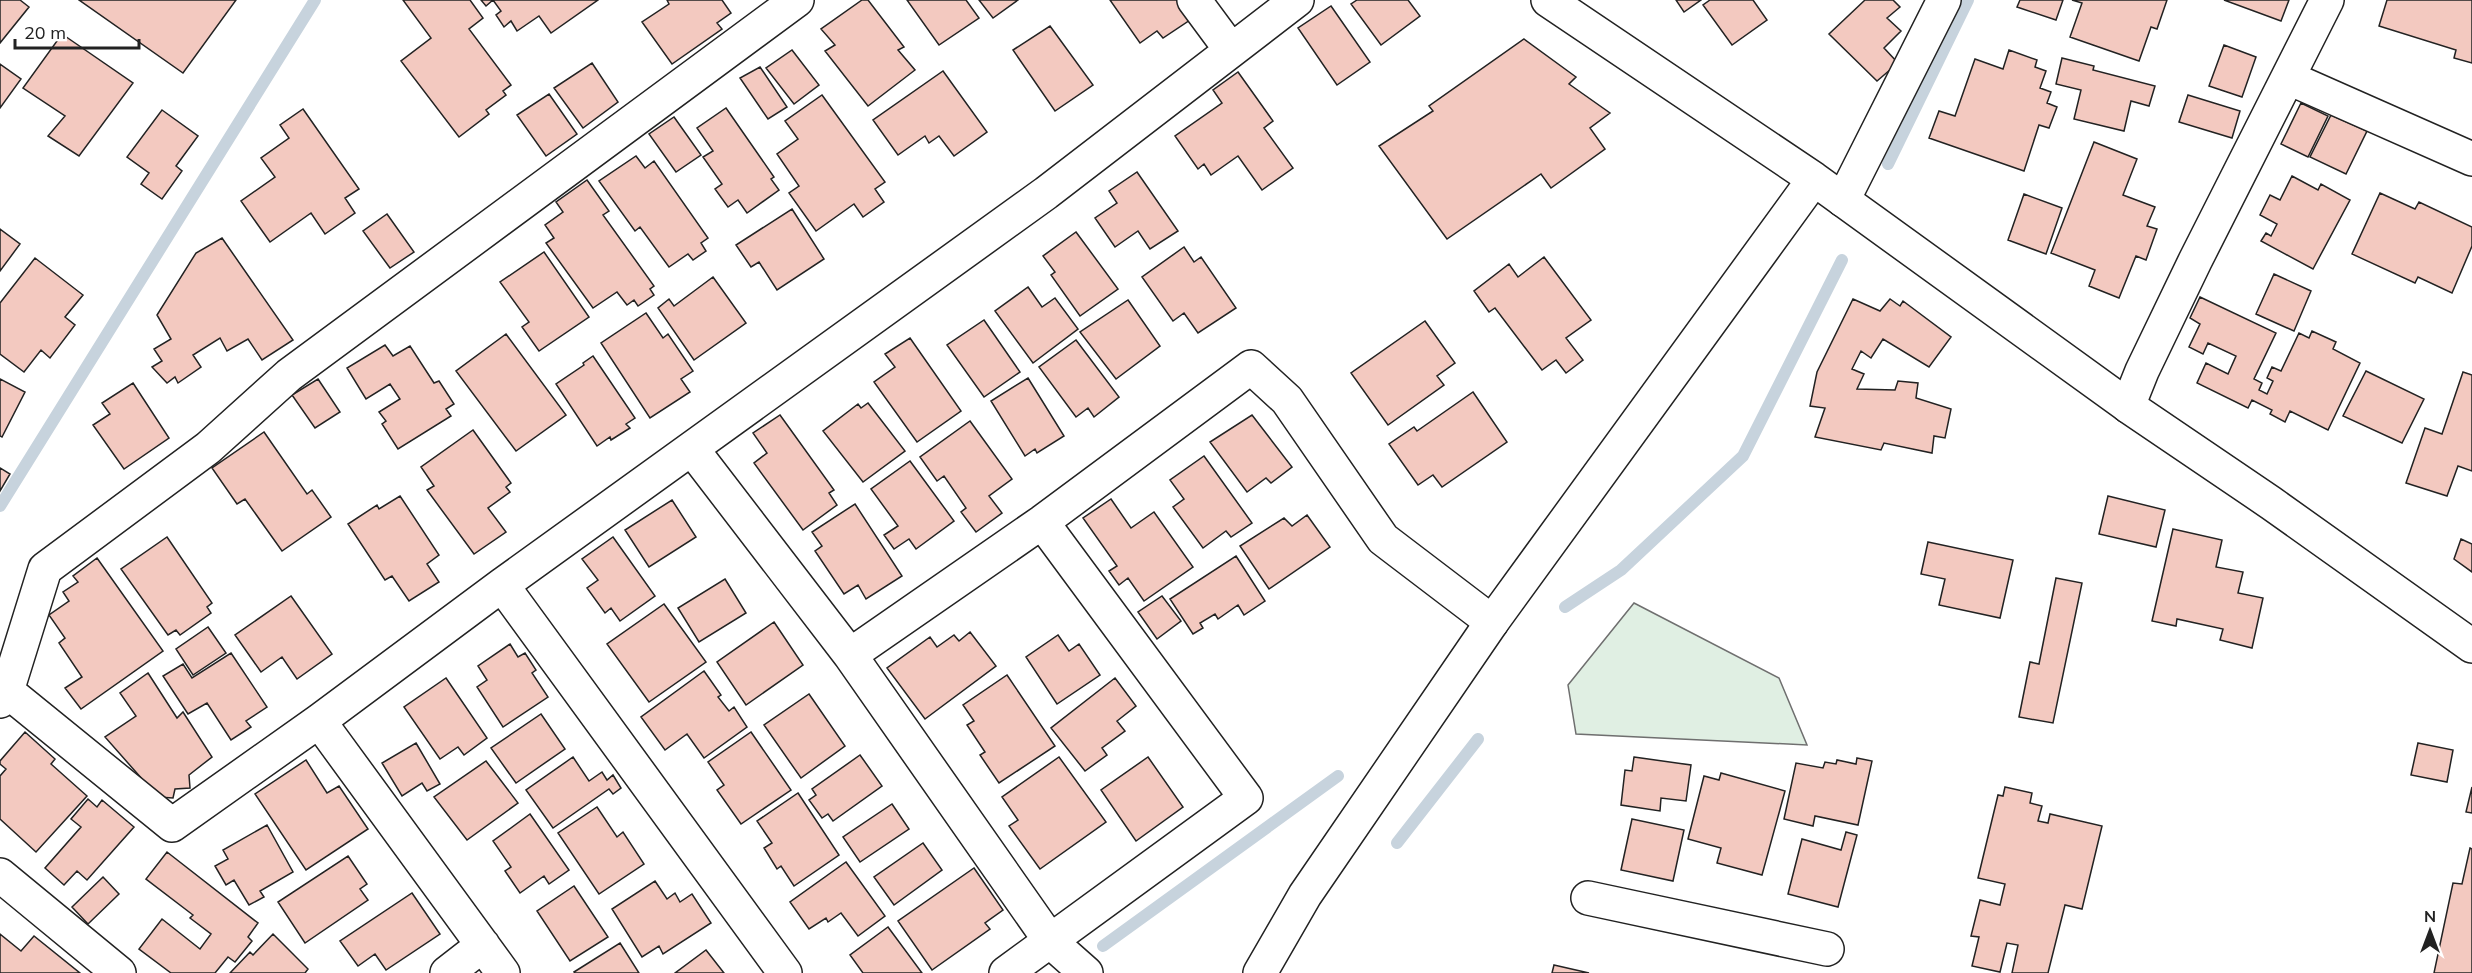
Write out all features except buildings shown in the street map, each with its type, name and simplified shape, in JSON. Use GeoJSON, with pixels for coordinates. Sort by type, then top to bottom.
{"type":"FeatureCollection","features":[{"type":"Feature","properties":{"kind":"street"},"geometry":{"type":"LineString","coordinates":[[797,0],[290,375],[208,448],[45,569],[3,696],[172,825],[319,721],[502,585],[1046,193],[1297,0]]}},
{"type":"Feature","properties":{"kind":"street"},"geometry":{"type":"LineString","coordinates":[[1194,0],[1231,50]]}},
{"type":"Feature","properties":{"kind":"street"},"geometry":{"type":"LineString","coordinates":[[1548,0],[1814,179],[2128,406],[2271,503],[2472,646]]}},
{"type":"Feature","properties":{"kind":"street"},"geometry":{"type":"LineString","coordinates":[[1843,200],[1944,0]]}},
{"type":"Feature","properties":{"kind":"street"},"geometry":{"type":"LineString","coordinates":[[2128,406],[2142,371],[2195,261],[2327,0]]}},
{"type":"Feature","properties":{"kind":"street"},"geometry":{"type":"LineString","coordinates":[[2289,78],[2472,159]]}},
{"type":"Feature","properties":{"kind":"street"},"geometry":{"type":"LineString","coordinates":[[1260,973],[1305,896],[1491,622],[1814,179]]}},
{"type":"Feature","properties":{"kind":"street"},"geometry":{"type":"LineString","coordinates":[[850,655],[1042,522],[1251,367],[1287,400],[1383,539],[1491,622]]}},
{"type":"Feature","properties":{"kind":"street"},"geometry":{"type":"LineString","coordinates":[[692,449],[850,655],[1051,942],[1086,973]]}},
{"type":"Feature","properties":{"kind":"street"},"geometry":{"type":"LineString","coordinates":[[1006,973],[1246,798],[1042,522]]}},
{"type":"Feature","properties":{"kind":"street"},"geometry":{"type":"LineString","coordinates":[[502,585],[785,973]]}},
{"type":"Feature","properties":{"kind":"street"},"geometry":{"type":"LineString","coordinates":[[319,721],[503,973]]}},
{"type":"Feature","properties":{"kind":"street"},"geometry":{"type":"LineString","coordinates":[[0,875],[119,973]]}},
{"type":"Feature","properties":{"kind":"street"},"geometry":{"type":"LineString","coordinates":[[1588,898],[1827,949]]}},
{"type":"Feature","properties":{"kind":"street"},"geometry":{"type":"LineString","coordinates":[[447,973],[483,945]]}},
{"type":"Feature","properties":{"kind":"green space"},"geometry":{"type":"Polygon","coordinates":[[[1634,603],[1779,678],[1807,745],[1576,734],[1568,685],[1634,603]]]}},
{"type":"Feature","properties":{"kind":"waterway"},"geometry":{"type":"LineString","coordinates":[[0,506],[315,0]]}},
{"type":"Feature","properties":{"kind":"waterway"},"geometry":{"type":"LineString","coordinates":[[1888,164],[1968,0]]}},
{"type":"Feature","properties":{"kind":"waterway"},"geometry":{"type":"LineString","coordinates":[[1565,607],[1621,570],[1743,456],[1842,260]]}},
{"type":"Feature","properties":{"kind":"waterway"},"geometry":{"type":"LineString","coordinates":[[1397,843],[1478,739]]}},
{"type":"Feature","properties":{"kind":"waterway"},"geometry":{"type":"LineString","coordinates":[[1103,946],[1338,776]]}}]}
